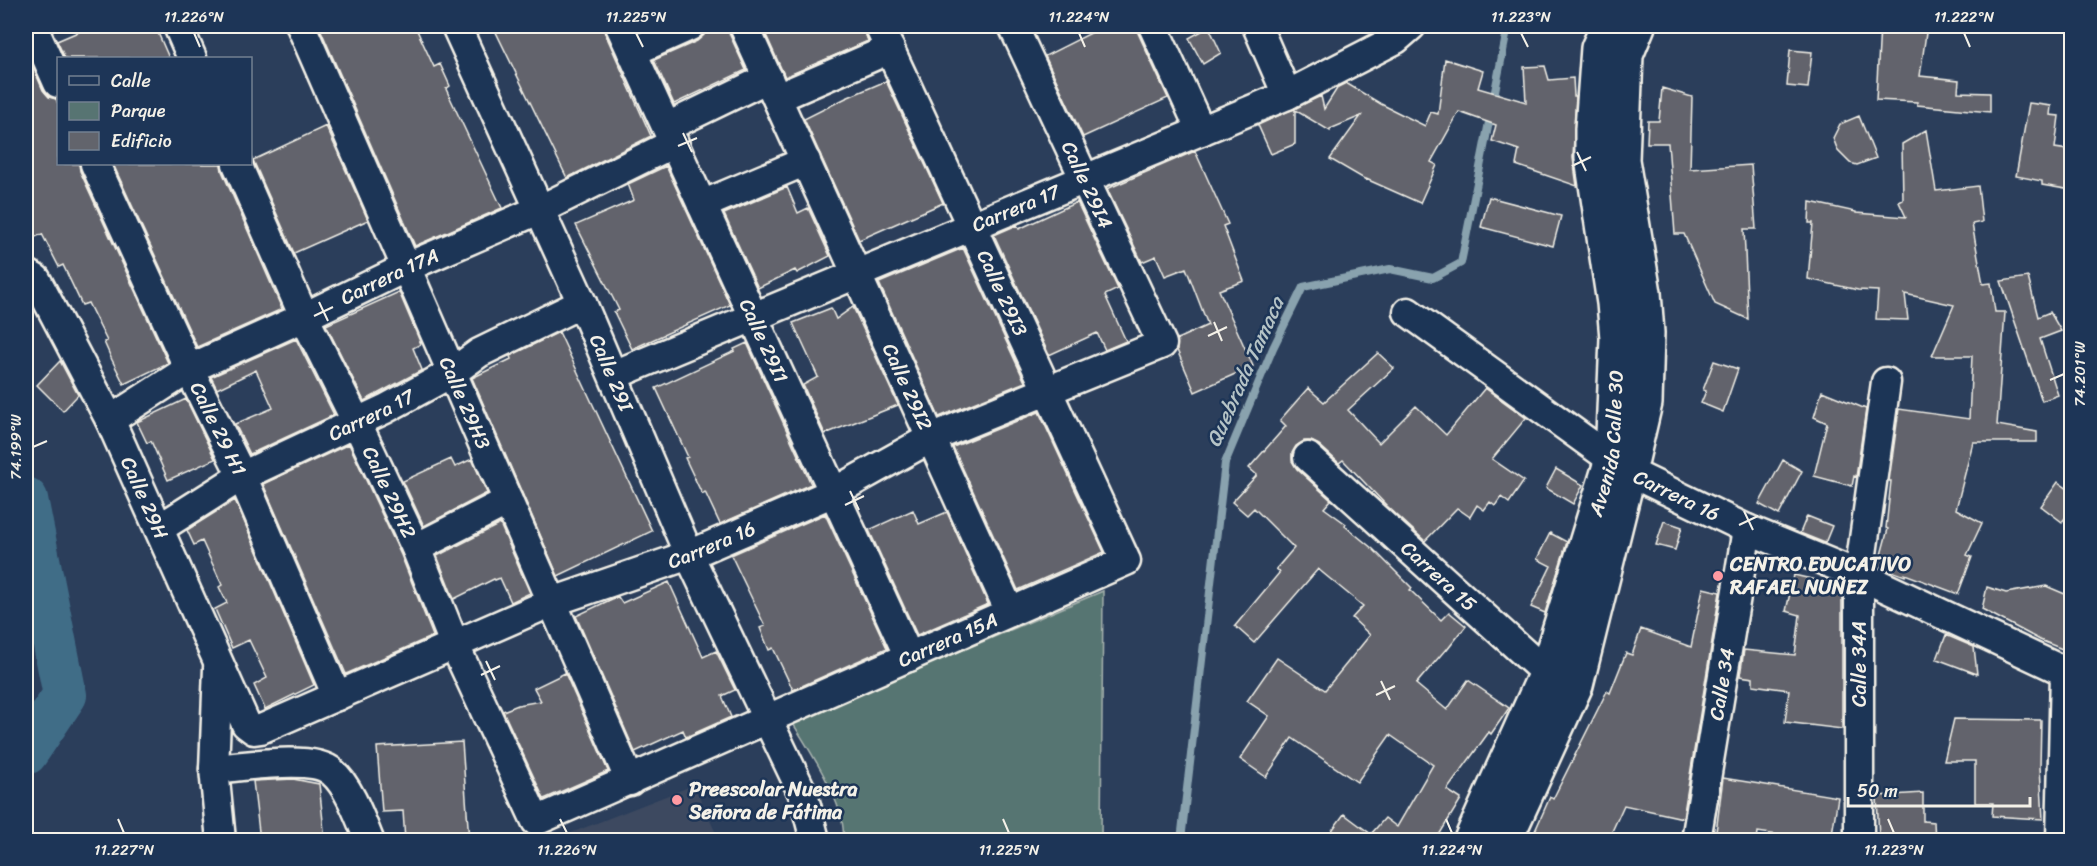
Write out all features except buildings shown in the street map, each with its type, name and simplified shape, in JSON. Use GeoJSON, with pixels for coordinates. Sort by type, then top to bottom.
{"type":"FeatureCollection","features":[{"type":"Feature","properties":{"kind":"main road","name":"Avenida Calle 30"},"geometry":{"type":"LineString","coordinates":[[1505,840],[1576,685],[1621,465],[1614,303],[1592,158],[1598,48],[1608,26]]}},
{"type":"Feature","properties":{"kind":"main road","name":"Avenida Calle 30"},"geometry":{"type":"LineString","coordinates":[[1471,840],[1546,673],[1645,402],[1647,333],[1644,293],[1622,160],[1626,55],[1638,26]]}},
{"type":"Feature","properties":{"kind":"street"},"geometry":{"type":"LineString","coordinates":[[178,26],[192,57]]}},
{"type":"Feature","properties":{"kind":"street","name":"Calle 29H3"},"geometry":{"type":"LineString","coordinates":[[302,26],[630,781]]}},
{"type":"Feature","properties":{"kind":"street","name":"Calle 29I"},"geometry":{"type":"LineString","coordinates":[[456,26],[541,209],[614,375],[689,555],[768,719]]}},
{"type":"Feature","properties":{"kind":"street","name":"Calle 29I1"},"geometry":{"type":"LineString","coordinates":[[620,26],[909,657]]}},
{"type":"Feature","properties":{"kind":"street"},"geometry":{"type":"LineString","coordinates":[[632,52],[690,26]]}},
{"type":"Feature","properties":{"kind":"street","name":"Calle 29I2"},"geometry":{"type":"LineString","coordinates":[[744,26],[1010,612]]}},
{"type":"Feature","properties":{"kind":"street","name":"Calle 29I4"},"geometry":{"type":"LineString","coordinates":[[1013,26],[1161,344]]}},
{"type":"Feature","properties":{"kind":"street"},"geometry":{"type":"LineString","coordinates":[[1153,26],[1201,131]]}},
{"type":"Feature","properties":{"kind":"street"},"geometry":{"type":"LineString","coordinates":[[1257,26],[1287,95]]}},
{"type":"Feature","properties":{"kind":"street","name":"Carrera 17"},"geometry":{"type":"LineString","coordinates":[[614,375],[1287,95],[1396,39],[1411,26]]}},
{"type":"Feature","properties":{"kind":"street"},"geometry":{"type":"LineString","coordinates":[[32,28],[57,80]]}},
{"type":"Feature","properties":{"kind":"street","name":"Carrera 17A"},"geometry":{"type":"LineString","coordinates":[[110,420],[189,369],[407,267],[541,209],[671,135],[884,37]]}},
{"type":"Feature","properties":{"kind":"street","name":"Calle 29I3"},"geometry":{"type":"LineString","coordinates":[[884,37],[1126,561]]}},
{"type":"Feature","properties":{"kind":"street"},"geometry":{"type":"LineString","coordinates":[[702,205],[806,161]]}},
{"type":"Feature","properties":{"kind":"street","name":"Calle 29 H1"},"geometry":{"type":"LineString","coordinates":[[95,165],[189,369],[242,476],[337,696]]}},
{"type":"Feature","properties":{"kind":"street","name":"Calle 29H2"},"geometry":{"type":"LineString","coordinates":[[237,165],[304,317],[416,548],[455,646],[537,821]]}},
{"type":"Feature","properties":{"kind":"street","name":"Calle 29H"},"geometry":{"type":"LineString","coordinates":[[26,273],[36,279],[110,420],[246,724],[254,730]]}},
{"type":"Feature","properties":{"kind":"street","name":"Carrera 17"},"geometry":{"type":"LineString","coordinates":[[160,528],[242,476],[357,423],[453,372],[479,353],[582,303]]}},
{"type":"Feature","properties":{"kind":"street","name":"Carrera 16"},"geometry":{"type":"LineString","coordinates":[[1408,312],[1621,465],[1747,529],[1859,575],[2068,674]]}},
{"type":"Feature","properties":{"kind":"street","name":"Carrera 16"},"geometry":{"type":"LineString","coordinates":[[254,730],[455,646],[552,602],[689,555],[834,492],[931,438],[1161,344]]}},
{"type":"Feature","properties":{"kind":"street","name":"Calle 34A"},"geometry":{"type":"LineString","coordinates":[[1859,840],[1859,575],[1886,382]]}},
{"type":"Feature","properties":{"kind":"street","name":"Carrera 15"},"geometry":{"type":"LineString","coordinates":[[1308,457],[1546,673],[1576,685]]}},
{"type":"Feature","properties":{"kind":"street"},"geometry":{"type":"LineString","coordinates":[[416,548],[508,501]]}},
{"type":"Feature","properties":{"kind":"street","name":"Calle 34"},"geometry":{"type":"LineString","coordinates":[[1696,840],[1747,529]]}},
{"type":"Feature","properties":{"kind":"street","name":"Carrera 15A"},"geometry":{"type":"LineString","coordinates":[[537,821],[1126,561]]}},
{"type":"Feature","properties":{"kind":"street"},"geometry":{"type":"LineString","coordinates":[[219,663],[214,770],[221,840]]}},
{"type":"Feature","properties":{"kind":"street"},"geometry":{"type":"LineString","coordinates":[[2061,840],[2068,674]]}},
{"type":"Feature","properties":{"kind":"street"},"geometry":{"type":"LineString","coordinates":[[768,719],[803,794],[816,840]]}},
{"type":"Feature","properties":{"kind":"street"},"geometry":{"type":"LineString","coordinates":[[214,770],[267,764],[312,763],[332,771],[354,803],[369,840]]}},
{"type":"Feature","properties":{"kind":"shaded area","name":"Preescolar Nuestra Señora de Fátima"},"geometry":{"type":"Polygon","coordinates":[[[694,785],[719,840],[553,840],[694,785]]]}},
{"type":"Feature","properties":{"kind":"green space"},"geometry":{"type":"Polygon","coordinates":[[[1103,591],[1101,840],[843,840],[840,812],[834,796],[792,722],[1103,591]]]}},
{"type":"Feature","properties":{"kind":"waterway","name":"Quebrada Tamaca"},"geometry":{"type":"LineString","coordinates":[[1493,101],[1508,26]]}},
{"type":"Feature","properties":{"kind":"waterway","name":"Quebrada Tamaca"},"geometry":{"type":"LineString","coordinates":[[1181,840],[1225,463],[1273,348],[1303,287],[1390,269],[1433,278],[1461,263],[1491,112]]}},
{"type":"Feature","properties":{"kind":"waterway"},"geometry":{"type":"LineString","coordinates":[[26,499],[65,695],[26,753]]}},
{"type":"Feature","properties":{"kind":"place","name":"CENTRO EDUCATIVO RAFAEL NUÑEZ"},"geometry":{"type":"Point","coordinates":[1718,576]}},
{"type":"Feature","properties":{"kind":"place","name":"Preescolar Nuestra Señora de Fátima"},"geometry":{"type":"Point","coordinates":[677,800]}}]}
